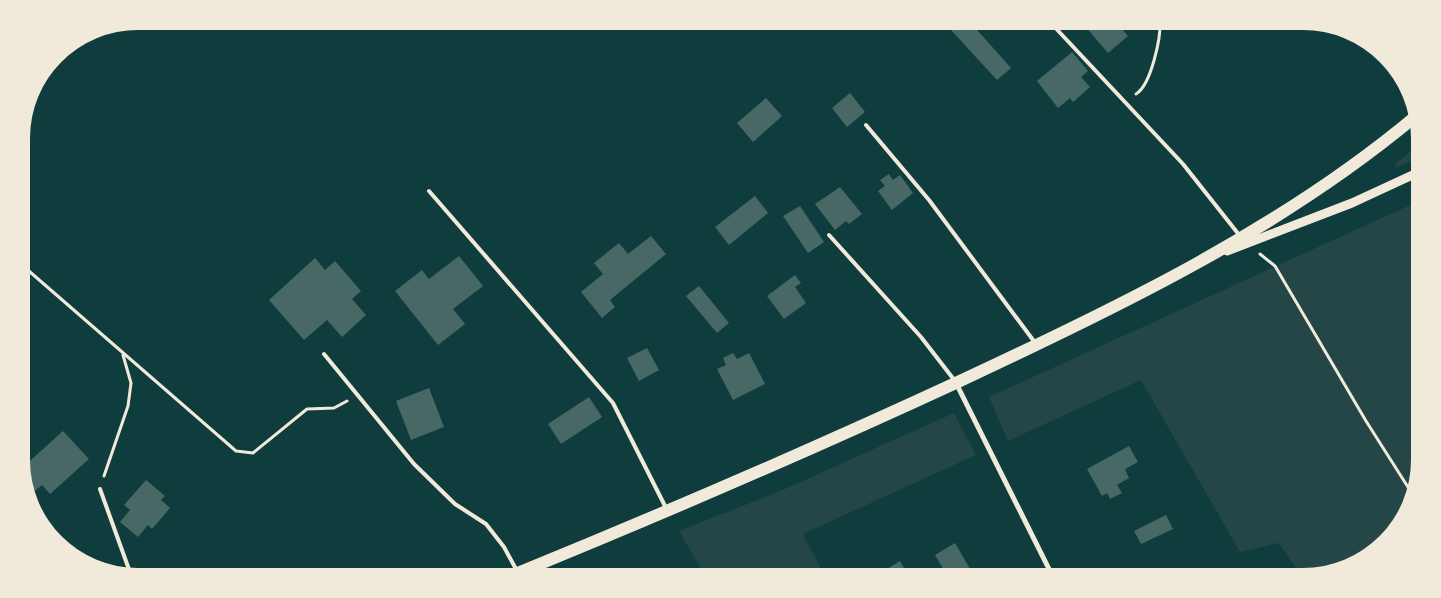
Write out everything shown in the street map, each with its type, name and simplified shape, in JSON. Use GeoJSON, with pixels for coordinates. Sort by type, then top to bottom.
{"type":"FeatureCollection","features":[{"type":"Feature","properties":{"kind":"main road"},"geometry":{"type":"LineString","coordinates":[[528,568],[799,455],[1037,345],[1243,240],[1343,171],[1409,121]]}},
{"type":"Feature","properties":{"kind":"street"},"geometry":{"type":"LineString","coordinates":[[1243,240],[1352,203],[1411,176]]}},
{"type":"Feature","properties":{"kind":"street"},"geometry":{"type":"LineString","coordinates":[[956,382],[1049,568]]}},
{"type":"Feature","properties":{"kind":"lane"},"geometry":{"type":"LineString","coordinates":[[1058,30],[1126,100],[1183,164],[1243,240]]}},
{"type":"Feature","properties":{"kind":"lane"},"geometry":{"type":"LineString","coordinates":[[866,124],[929,200],[1037,345]]}},
{"type":"Feature","properties":{"kind":"lane"},"geometry":{"type":"LineString","coordinates":[[429,192],[613,403],[667,511]]}},
{"type":"Feature","properties":{"kind":"lane"},"geometry":{"type":"LineString","coordinates":[[829,235],[921,338],[956,382]]}},
{"type":"Feature","properties":{"kind":"lane"},"geometry":{"type":"LineString","coordinates":[[324,354],[414,464],[454,504],[486,524],[504,546],[511,568]]}},
{"type":"Feature","properties":{"kind":"lane"},"geometry":{"type":"LineString","coordinates":[[100,489],[128,568]]}},
{"type":"Feature","properties":{"kind":"path"},"geometry":{"type":"LineString","coordinates":[[1126,100],[1141,91],[1151,72],[1158,30]]}},
{"type":"Feature","properties":{"kind":"path"},"geometry":{"type":"LineString","coordinates":[[1275,266],[1366,421],[1407,486]]}},
{"type":"Feature","properties":{"kind":"path"},"geometry":{"type":"LineString","coordinates":[[30,272],[122,354],[236,451],[253,453],[307,409],[334,408],[358,394]]}},
{"type":"Feature","properties":{"kind":"path"},"geometry":{"type":"LineString","coordinates":[[100,489],[128,406],[131,383],[122,354]]}},
{"type":"Feature","properties":{"kind":"shaded area"},"geometry":{"type":"Polygon","coordinates":[[[1411,151],[1411,161],[1397,167],[1395,164],[1411,151]]]}},
{"type":"Feature","properties":{"kind":"shaded area"},"geometry":{"type":"Polygon","coordinates":[[[1411,205],[1410,474],[1405,495],[1393,520],[1369,546],[1345,560],[1324,566],[1296,568],[1279,543],[1240,552],[1141,380],[1008,441],[989,397],[1411,205]]]}},
{"type":"Feature","properties":{"kind":"shaded area"},"geometry":{"type":"Polygon","coordinates":[[[954,413],[976,455],[803,534],[820,568],[701,568],[679,531],[778,492],[954,413]]]}},
{"type":"Feature","properties":{"kind":"building"},"geometry":{"type":"Polygon","coordinates":[[[951,30],[977,30],[1011,68],[997,80],[951,30]]]}},
{"type":"Feature","properties":{"kind":"building"},"geometry":{"type":"Polygon","coordinates":[[[1088,30],[1123,30],[1128,36],[1108,53],[1088,30]]]}},
{"type":"Feature","properties":{"kind":"building"},"geometry":{"type":"Polygon","coordinates":[[[1072,52],[1088,71],[1081,77],[1090,87],[1073,102],[1070,98],[1058,108],[1037,81],[1072,52]]]}},
{"type":"Feature","properties":{"kind":"building"},"geometry":{"type":"Polygon","coordinates":[[[850,93],[865,112],[847,127],[832,108],[850,93]]]}},
{"type":"Feature","properties":{"kind":"building"},"geometry":{"type":"Polygon","coordinates":[[[766,98],[782,116],[753,142],[737,123],[766,98]]]}},
{"type":"Feature","properties":{"kind":"building"},"geometry":{"type":"Polygon","coordinates":[[[889,174],[893,180],[900,175],[913,193],[892,210],[878,191],[885,186],[880,180],[889,174]]]}},
{"type":"Feature","properties":{"kind":"building"},"geometry":{"type":"Polygon","coordinates":[[[840,187],[862,214],[849,224],[846,221],[835,230],[815,204],[840,187]]]}},
{"type":"Feature","properties":{"kind":"building"},"geometry":{"type":"Polygon","coordinates":[[[755,196],[768,213],[729,245],[715,227],[755,196]]]}},
{"type":"Feature","properties":{"kind":"building"},"geometry":{"type":"Polygon","coordinates":[[[800,206],[824,242],[808,253],[783,216],[800,206]]]}},
{"type":"Feature","properties":{"kind":"building"},"geometry":{"type":"Polygon","coordinates":[[[651,236],[666,254],[610,300],[615,307],[602,318],[581,292],[603,274],[594,263],[619,243],[628,254],[651,236]]]}},
{"type":"Feature","properties":{"kind":"building"},"geometry":{"type":"Polygon","coordinates":[[[459,256],[483,286],[453,309],[465,324],[438,345],[395,291],[422,270],[429,279],[459,256]]]}},
{"type":"Feature","properties":{"kind":"building"},"geometry":{"type":"Polygon","coordinates":[[[315,258],[325,270],[335,261],[361,291],[352,299],[366,315],[342,337],[327,320],[304,340],[269,300],[315,258]]]}},
{"type":"Feature","properties":{"kind":"building"},"geometry":{"type":"Polygon","coordinates":[[[795,275],[801,283],[795,287],[806,303],[784,319],[767,296],[795,275]]]}},
{"type":"Feature","properties":{"kind":"building"},"geometry":{"type":"Polygon","coordinates":[[[699,286],[729,323],[717,333],[686,296],[699,286]]]}},
{"type":"Feature","properties":{"kind":"building"},"geometry":{"type":"Polygon","coordinates":[[[647,348],[659,370],[639,381],[627,358],[647,348]]]}},
{"type":"Feature","properties":{"kind":"building"},"geometry":{"type":"Polygon","coordinates":[[[733,353],[737,359],[749,353],[765,384],[733,400],[717,369],[726,365],[723,358],[733,353]]]}},
{"type":"Feature","properties":{"kind":"building"},"geometry":{"type":"Polygon","coordinates":[[[429,388],[444,427],[411,440],[396,401],[429,388]]]}},
{"type":"Feature","properties":{"kind":"building"},"geometry":{"type":"Polygon","coordinates":[[[589,397],[602,417],[561,444],[548,424],[589,397]]]}},
{"type":"Feature","properties":{"kind":"building"},"geometry":{"type":"Polygon","coordinates":[[[63,431],[89,459],[50,494],[42,485],[35,491],[30,461],[63,431]]]}},
{"type":"Feature","properties":{"kind":"building"},"geometry":{"type":"Polygon","coordinates":[[[1129,446],[1138,462],[1125,469],[1129,478],[1117,485],[1122,493],[1110,499],[1107,493],[1102,496],[1087,469],[1129,446]]]}},
{"type":"Feature","properties":{"kind":"building"},"geometry":{"type":"Polygon","coordinates":[[[146,480],[165,496],[161,500],[170,508],[152,529],[148,525],[138,537],[120,522],[130,510],[124,505],[146,480]]]}},
{"type":"Feature","properties":{"kind":"building"},"geometry":{"type":"Polygon","coordinates":[[[1166,515],[1173,529],[1141,544],[1134,531],[1166,515]]]}},
{"type":"Feature","properties":{"kind":"building"},"geometry":{"type":"Polygon","coordinates":[[[955,543],[970,568],[943,568],[935,555],[955,543]]]}},
{"type":"Feature","properties":{"kind":"building"},"geometry":{"type":"Polygon","coordinates":[[[900,561],[904,568],[889,568],[900,561]]]}}]}
